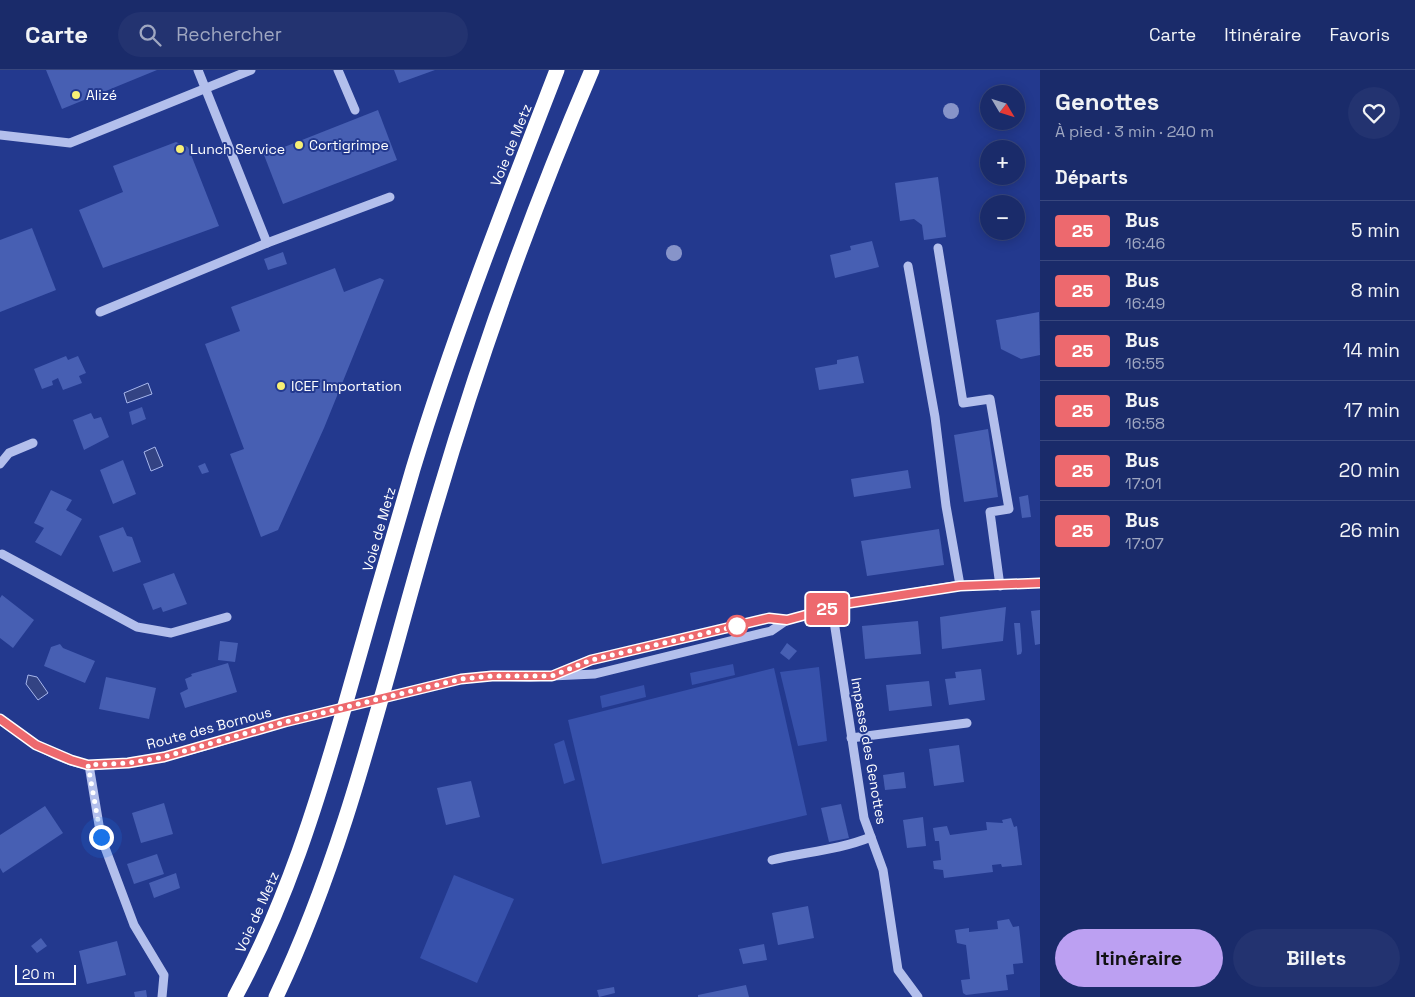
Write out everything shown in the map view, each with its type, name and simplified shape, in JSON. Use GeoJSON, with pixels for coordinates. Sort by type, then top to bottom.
{"type":"FeatureCollection","features":[{"type":"Feature","properties":{"kind":"highway","name":"Voie de Metz"},"geometry":{"type":"LineString","coordinates":[[235,997],[269,929],[304,840],[413,468],[443,377],[486,254],[558,70]]}},
{"type":"Feature","properties":{"kind":"highway"},"geometry":{"type":"LineString","coordinates":[[276,997],[308,926],[323,887],[358,774],[437,500],[488,346],[526,236],[591,74]]}},
{"type":"Feature","properties":{"kind":"street"},"geometry":{"type":"LineString","coordinates":[[198,70],[267,244]]}},
{"type":"Feature","properties":{"kind":"street"},"geometry":{"type":"LineString","coordinates":[[0,135],[70,143],[251,70]]}},
{"type":"Feature","properties":{"kind":"street"},"geometry":{"type":"LineString","coordinates":[[338,70],[354,110]]}},
{"type":"Feature","properties":{"kind":"street"},"geometry":{"type":"LineString","coordinates":[[100,312],[267,244],[390,197]]}},
{"type":"Feature","properties":{"kind":"street"},"geometry":{"type":"LineString","coordinates":[[938,248],[962,403],[990,399],[1009,508],[990,512],[1000,586]]}},
{"type":"Feature","properties":{"kind":"street"},"geometry":{"type":"LineString","coordinates":[[908,266],[935,417],[944,496],[960,586]]}},
{"type":"Feature","properties":{"kind":"street"},"geometry":{"type":"LineString","coordinates":[[0,464],[9,453],[33,443]]}},
{"type":"Feature","properties":{"kind":"street"},"geometry":{"type":"LineString","coordinates":[[1,552],[137,626],[172,633],[227,617]]}},
{"type":"Feature","properties":{"kind":"street","name":"Route des Bornous"},"geometry":{"type":"LineString","coordinates":[[0,719],[36,745],[55,754],[88,765],[128,763],[164,757],[285,722],[461,679],[492,676],[595,674],[771,631],[787,620],[832,608],[960,586],[1040,583]]}},
{"type":"Feature","properties":{"kind":"street","name":"Impasse des Genottes"},"geometry":{"type":"LineString","coordinates":[[832,608],[864,818],[883,870],[898,970],[918,997]]}},
{"type":"Feature","properties":{"kind":"street","name":"Route des Bornous"},"geometry":{"type":"LineString","coordinates":[[552,676],[591,660],[769,618],[787,620]]}},
{"type":"Feature","properties":{"kind":"street"},"geometry":{"type":"LineString","coordinates":[[851,738],[967,723]]}},
{"type":"Feature","properties":{"kind":"street"},"geometry":{"type":"LineString","coordinates":[[88,765],[101,837],[134,925],[164,976],[162,997]]}},
{"type":"Feature","properties":{"kind":"street"},"geometry":{"type":"LineString","coordinates":[[772,860],[818,850],[842,848],[870,837]]}},
{"type":"Feature","properties":{"kind":"shaded area"},"geometry":{"type":"Polygon","coordinates":[[[148,383],[152,394],[127,403],[124,393],[148,383]]]}},
{"type":"Feature","properties":{"kind":"shaded area"},"geometry":{"type":"Polygon","coordinates":[[[155,447],[163,466],[151,471],[144,452],[155,447]]]}},
{"type":"Feature","properties":{"kind":"shaded area"},"geometry":{"type":"Polygon","coordinates":[[[733,664],[735,675],[692,685],[690,673],[733,664]]]}},
{"type":"Feature","properties":{"kind":"shaded area"},"geometry":{"type":"Polygon","coordinates":[[[819,667],[827,741],[798,746],[780,672],[819,667]]]}},
{"type":"Feature","properties":{"kind":"shaded area"},"geometry":{"type":"Polygon","coordinates":[[[774,668],[807,815],[602,864],[568,720],[774,668]]]}},
{"type":"Feature","properties":{"kind":"shaded area"},"geometry":{"type":"Polygon","coordinates":[[[28,675],[37,677],[48,693],[38,700],[26,684],[28,675]]]}},
{"type":"Feature","properties":{"kind":"shaded area"},"geometry":{"type":"Polygon","coordinates":[[[644,685],[646,697],[602,708],[600,696],[644,685]]]}},
{"type":"Feature","properties":{"kind":"shaded area"},"geometry":{"type":"Polygon","coordinates":[[[564,740],[575,780],[564,784],[554,744],[564,740]]]}},
{"type":"Feature","properties":{"kind":"shaded area"},"geometry":{"type":"Polygon","coordinates":[[[454,875],[514,899],[477,983],[420,958],[454,875]]]}},
{"type":"Feature","properties":{"kind":"building","name":"Alizé"},"geometry":{"type":"Polygon","coordinates":[[[46,70],[157,70],[62,109],[46,70]]]}},
{"type":"Feature","properties":{"kind":"building"},"geometry":{"type":"Polygon","coordinates":[[[394,70],[435,70],[399,83],[394,70]]]}},
{"type":"Feature","properties":{"kind":"building"},"geometry":{"type":"Polygon","coordinates":[[[378,110],[397,160],[283,204],[264,155],[378,110]]]}},
{"type":"Feature","properties":{"kind":"building"},"geometry":{"type":"Polygon","coordinates":[[[176,142],[188,147],[219,226],[103,268],[79,210],[123,192],[113,166],[176,142]]]}},
{"type":"Feature","properties":{"kind":"building"},"geometry":{"type":"Polygon","coordinates":[[[938,177],[946,237],[924,240],[922,225],[914,219],[900,221],[895,183],[938,177]]]}},
{"type":"Feature","properties":{"kind":"building"},"geometry":{"type":"Polygon","coordinates":[[[32,228],[56,290],[0,312],[0,240],[32,228]]]}},
{"type":"Feature","properties":{"kind":"building"},"geometry":{"type":"Polygon","coordinates":[[[872,241],[879,267],[835,278],[830,255],[851,250],[850,246],[872,241]]]}},
{"type":"Feature","properties":{"kind":"building"},"geometry":{"type":"Polygon","coordinates":[[[283,252],[287,264],[268,270],[264,259],[283,252]]]}},
{"type":"Feature","properties":{"kind":"building","name":"ICEF Importation"},"geometry":{"type":"Polygon","coordinates":[[[335,268],[344,292],[380,278],[384,280],[324,428],[278,530],[261,537],[230,454],[244,449],[205,344],[240,331],[231,307],[335,268]]]}},
{"type":"Feature","properties":{"kind":"building"},"geometry":{"type":"Polygon","coordinates":[[[1039,312],[1040,355],[1021,359],[1001,349],[996,320],[1039,312]]]}},
{"type":"Feature","properties":{"kind":"building"},"geometry":{"type":"Polygon","coordinates":[[[66,356],[68,360],[78,356],[86,373],[79,376],[82,383],[63,390],[58,378],[52,381],[53,385],[42,389],[34,369],[66,356]]]}},
{"type":"Feature","properties":{"kind":"building"},"geometry":{"type":"Polygon","coordinates":[[[858,356],[864,383],[819,390],[815,368],[837,364],[837,360],[858,356]]]}},
{"type":"Feature","properties":{"kind":"building"},"geometry":{"type":"Polygon","coordinates":[[[142,407],[146,419],[132,425],[129,412],[142,407]]]}},
{"type":"Feature","properties":{"kind":"building"},"geometry":{"type":"Polygon","coordinates":[[[91,413],[94,419],[101,417],[109,437],[84,450],[73,420],[91,413]]]}},
{"type":"Feature","properties":{"kind":"building"},"geometry":{"type":"Polygon","coordinates":[[[988,429],[998,497],[964,502],[954,435],[988,429]]]}},
{"type":"Feature","properties":{"kind":"building"},"geometry":{"type":"Polygon","coordinates":[[[123,460],[136,494],[113,504],[100,470],[123,460]]]}},
{"type":"Feature","properties":{"kind":"building"},"geometry":{"type":"Polygon","coordinates":[[[205,463],[209,472],[202,474],[198,466],[205,463]]]}},
{"type":"Feature","properties":{"kind":"building"},"geometry":{"type":"Polygon","coordinates":[[[908,470],[911,488],[854,497],[851,479],[908,470]]]}},
{"type":"Feature","properties":{"kind":"building"},"geometry":{"type":"Polygon","coordinates":[[[51,490],[72,500],[66,510],[82,519],[61,556],[35,542],[44,528],[34,523],[51,490]]]}},
{"type":"Feature","properties":{"kind":"building"},"geometry":{"type":"Polygon","coordinates":[[[1028,495],[1031,517],[1022,518],[1019,497],[1028,495]]]}},
{"type":"Feature","properties":{"kind":"building"},"geometry":{"type":"Polygon","coordinates":[[[123,527],[127,536],[132,537],[141,562],[113,572],[99,536],[123,527]]]}},
{"type":"Feature","properties":{"kind":"building"},"geometry":{"type":"Polygon","coordinates":[[[939,529],[944,565],[867,576],[861,541],[939,529]]]}},
{"type":"Feature","properties":{"kind":"building"},"geometry":{"type":"Polygon","coordinates":[[[174,573],[187,604],[163,612],[161,607],[153,610],[143,584],[174,573]]]}},
{"type":"Feature","properties":{"kind":"building"},"geometry":{"type":"Polygon","coordinates":[[[2,595],[34,620],[13,648],[0,638],[0,598],[2,595]]]}},
{"type":"Feature","properties":{"kind":"building"},"geometry":{"type":"Polygon","coordinates":[[[1006,607],[1003,641],[942,649],[940,617],[1006,607]]]}},
{"type":"Feature","properties":{"kind":"building"},"geometry":{"type":"Polygon","coordinates":[[[1040,610],[1040,644],[1035,645],[1031,611],[1040,610]]]}},
{"type":"Feature","properties":{"kind":"building"},"geometry":{"type":"Polygon","coordinates":[[[918,621],[921,654],[865,659],[862,626],[918,621]]]}},
{"type":"Feature","properties":{"kind":"building"},"geometry":{"type":"Polygon","coordinates":[[[1014,623],[1020,623],[1022,651],[1021,654],[1017,655],[1014,623]]]}},
{"type":"Feature","properties":{"kind":"building"},"geometry":{"type":"Polygon","coordinates":[[[220,641],[238,643],[235,662],[218,660],[220,641]]]}},
{"type":"Feature","properties":{"kind":"building"},"geometry":{"type":"Polygon","coordinates":[[[787,643],[797,651],[789,660],[780,653],[787,643]]]}},
{"type":"Feature","properties":{"kind":"building"},"geometry":{"type":"Polygon","coordinates":[[[60,644],[63,648],[95,661],[85,683],[44,666],[51,647],[60,644]]]}},
{"type":"Feature","properties":{"kind":"building"},"geometry":{"type":"Polygon","coordinates":[[[228,663],[237,692],[185,708],[180,693],[188,689],[185,679],[192,676],[191,674],[228,663]]]}},
{"type":"Feature","properties":{"kind":"building"},"geometry":{"type":"Polygon","coordinates":[[[981,669],[985,700],[949,705],[945,679],[956,678],[955,672],[981,669]]]}},
{"type":"Feature","properties":{"kind":"building"},"geometry":{"type":"Polygon","coordinates":[[[106,677],[156,688],[149,719],[99,709],[106,677]]]}},
{"type":"Feature","properties":{"kind":"building"},"geometry":{"type":"Polygon","coordinates":[[[929,681],[932,706],[889,711],[886,685],[929,681]]]}},
{"type":"Feature","properties":{"kind":"building"},"geometry":{"type":"Polygon","coordinates":[[[959,745],[964,782],[934,786],[929,749],[959,745]]]}},
{"type":"Feature","properties":{"kind":"building"},"geometry":{"type":"Polygon","coordinates":[[[904,772],[906,788],[885,790],[883,775],[904,772]]]}},
{"type":"Feature","properties":{"kind":"building"},"geometry":{"type":"Polygon","coordinates":[[[471,781],[480,817],[446,825],[437,788],[471,781]]]}},
{"type":"Feature","properties":{"kind":"building"},"geometry":{"type":"Polygon","coordinates":[[[164,803],[173,834],[141,843],[132,813],[164,803]]]}},
{"type":"Feature","properties":{"kind":"building"},"geometry":{"type":"Polygon","coordinates":[[[841,804],[849,838],[829,842],[821,808],[841,804]]]}},
{"type":"Feature","properties":{"kind":"building"},"geometry":{"type":"Polygon","coordinates":[[[45,806],[63,833],[3,873],[0,868],[0,835],[45,806]]]}},
{"type":"Feature","properties":{"kind":"building"},"geometry":{"type":"Polygon","coordinates":[[[923,817],[926,846],[907,848],[903,820],[923,817]]]}},
{"type":"Feature","properties":{"kind":"building"},"geometry":{"type":"Polygon","coordinates":[[[1011,818],[1014,827],[1017,826],[1022,865],[1002,867],[1001,864],[992,865],[993,872],[944,878],[943,870],[934,869],[933,861],[941,860],[939,841],[935,841],[933,828],[947,826],[950,835],[987,830],[986,822],[1003,823],[1002,820],[1011,818]]]}},
{"type":"Feature","properties":{"kind":"building"},"geometry":{"type":"Polygon","coordinates":[[[157,854],[164,874],[134,884],[127,864],[157,854]]]}},
{"type":"Feature","properties":{"kind":"building"},"geometry":{"type":"Polygon","coordinates":[[[176,873],[180,888],[154,898],[149,883],[176,873]]]}},
{"type":"Feature","properties":{"kind":"building"},"geometry":{"type":"Polygon","coordinates":[[[808,906],[814,938],[778,945],[772,913],[808,906]]]}},
{"type":"Feature","properties":{"kind":"building"},"geometry":{"type":"Polygon","coordinates":[[[1009,919],[1013,927],[1019,926],[1023,963],[1013,964],[1014,974],[1006,975],[1008,990],[966,995],[963,993],[961,980],[970,979],[966,945],[957,943],[955,930],[969,928],[969,932],[998,929],[997,921],[1009,919]]]}},
{"type":"Feature","properties":{"kind":"building"},"geometry":{"type":"Polygon","coordinates":[[[41,938],[47,946],[37,953],[31,946],[41,938]]]}},
{"type":"Feature","properties":{"kind":"building"},"geometry":{"type":"Polygon","coordinates":[[[117,941],[126,975],[87,984],[79,951],[117,941]]]}},
{"type":"Feature","properties":{"kind":"building"},"geometry":{"type":"Polygon","coordinates":[[[764,944],[767,960],[743,964],[739,949],[764,944]]]}},
{"type":"Feature","properties":{"kind":"building"},"geometry":{"type":"Polygon","coordinates":[[[746,985],[749,997],[698,997],[698,995],[746,985]]]}},
{"type":"Feature","properties":{"kind":"building"},"geometry":{"type":"Polygon","coordinates":[[[614,987],[615,993],[599,997],[597,990],[614,987]]]}},
{"type":"Feature","properties":{"kind":"building"},"geometry":{"type":"Polygon","coordinates":[[[146,990],[147,997],[135,997],[134,992],[146,990]]]}},
{"type":"Feature","properties":{"kind":"bus line","name":"25"},"geometry":{"type":"LineString","coordinates":[[0,719],[36,745],[71,760],[88,765],[128,763],[164,757],[285,722],[461,679],[479,676],[552,676],[591,660],[769,618],[787,620],[850,603],[960,586],[1040,583]]}},
{"type":"Feature","properties":{"kind":"place","name":"Alizé"},"geometry":{"type":"Point","coordinates":[76,95]}},
{"type":"Feature","properties":{"kind":"place","name":"Cortigrimpe"},"geometry":{"type":"Point","coordinates":[299,145]}},
{"type":"Feature","properties":{"kind":"place","name":"Lunch Service"},"geometry":{"type":"Point","coordinates":[180,149]}},
{"type":"Feature","properties":{"kind":"place","name":"ICEF Importation"},"geometry":{"type":"Point","coordinates":[281,386]}},
{"type":"Feature","properties":{"kind":"route"},"geometry":{"type":"LineString","coordinates":[[101,837],[88,765],[128,763],[164,757],[285,722],[461,679],[479,676],[552,676],[591,660],[737,626]]}}]}
